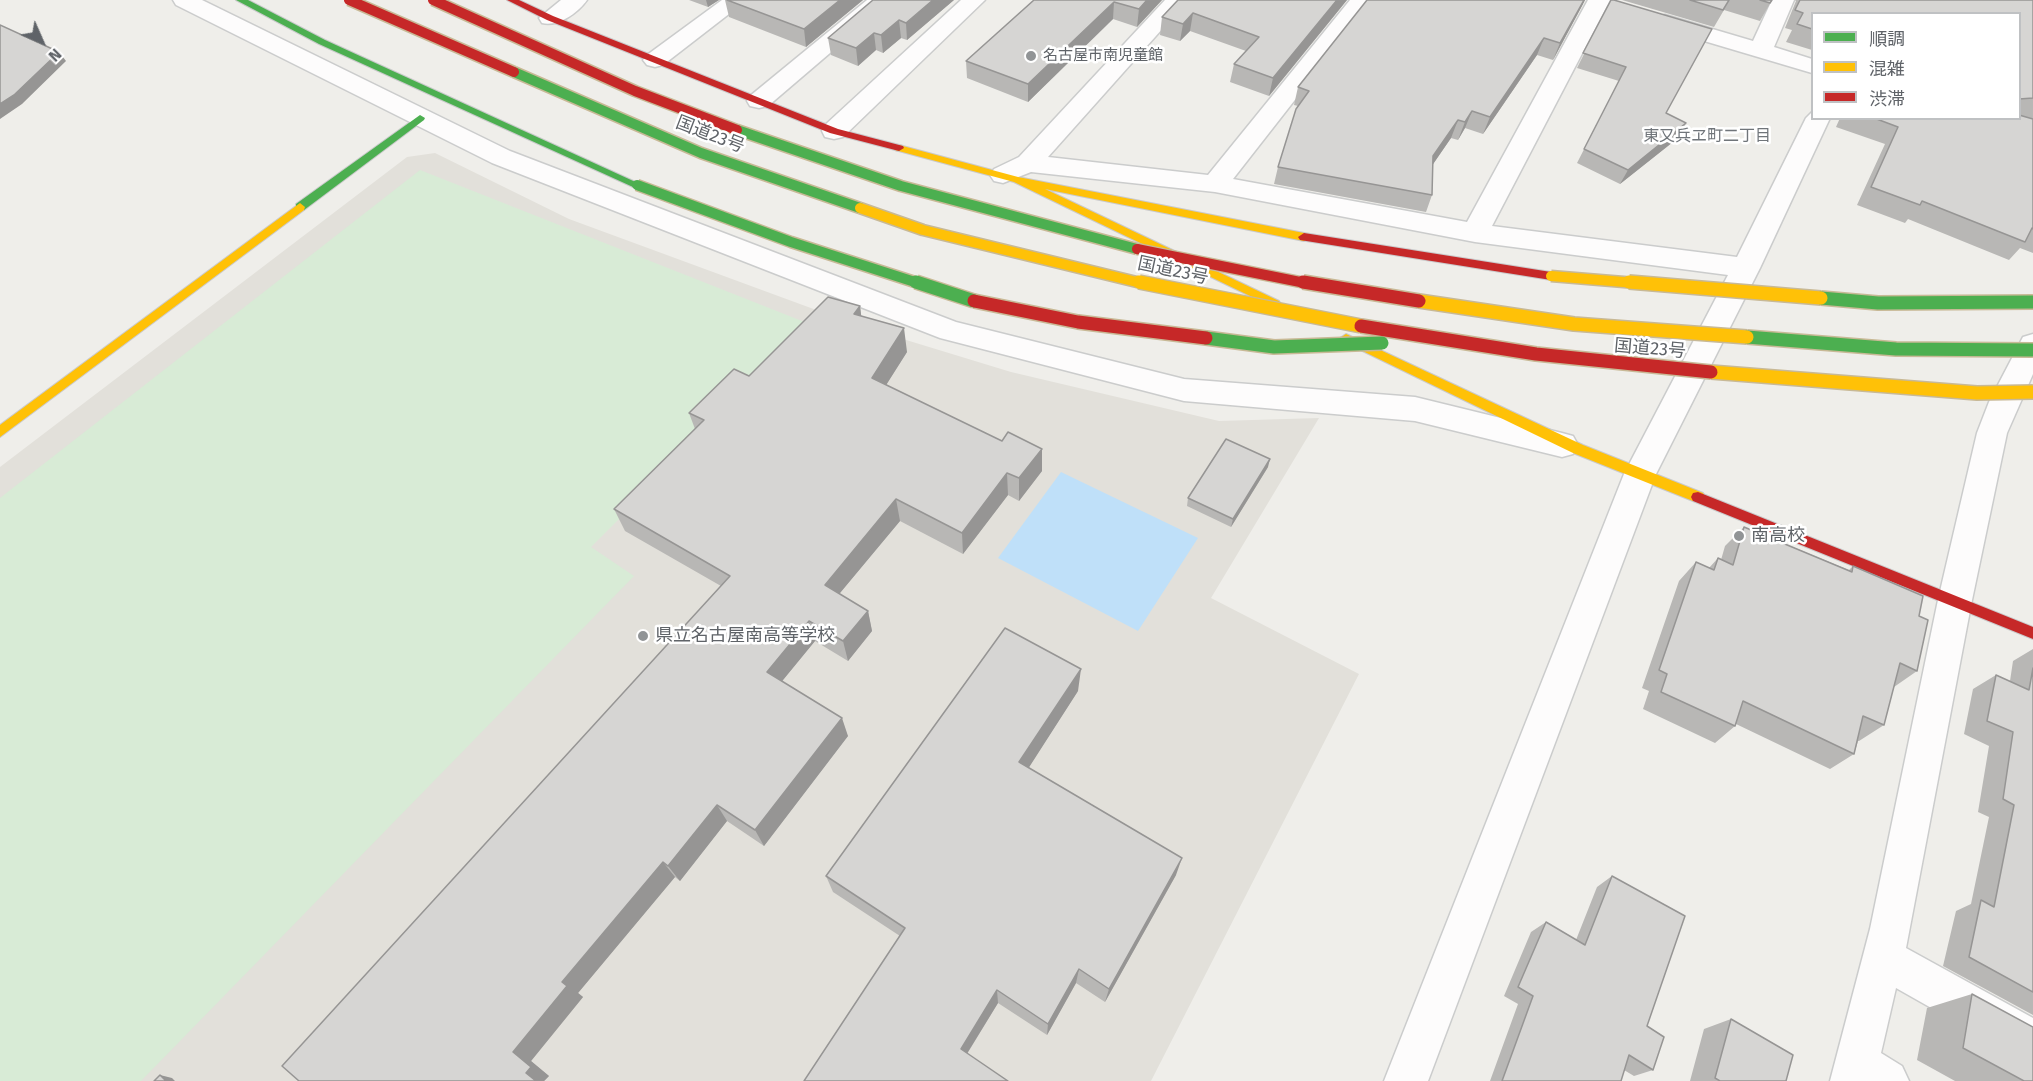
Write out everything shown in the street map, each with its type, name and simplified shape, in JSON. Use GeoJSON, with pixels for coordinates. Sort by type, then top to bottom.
{"type":"FeatureCollection","features":[{"type":"Feature","properties":{"kind":"main road"},"geometry":{"type":"LineString","coordinates":[[241,0],[322,42],[637,185],[791,242],[965,299],[1078,322],[1274,347],[1441,341]]}},
{"type":"Feature","properties":{"kind":"main road","name":"国道23号"},"geometry":{"type":"LineString","coordinates":[[349,0],[701,153],[923,230],[1170,290],[1441,341],[1622,365],[1977,393],[2033,392]]}},
{"type":"Feature","properties":{"kind":"main road","name":"国道23号"},"geometry":{"type":"LineString","coordinates":[[433,0],[635,91],[755,137],[901,186],[1136,249],[1331,288],[1574,324],[1896,349],[2033,347]]}},
{"type":"Feature","properties":{"kind":"main road"},"geometry":{"type":"LineString","coordinates":[[512,0],[550,18],[834,131],[1303,237],[1551,276],[1878,303],[2033,302]]}},
{"type":"Feature","properties":{"kind":"main road"},"geometry":{"type":"LineString","coordinates":[[0,432],[420,118]]}},
{"type":"Feature","properties":{"kind":"main road"},"geometry":{"type":"LineString","coordinates":[[1016,173],[1578,449],[2033,633]]}},
{"type":"Feature","properties":{"kind":"street"},"geometry":{"type":"LineString","coordinates":[[184,0],[501,157],[950,331],[1184,390],[1415,409],[1578,449]]}},
{"type":"Feature","properties":{"kind":"street"},"geometry":{"type":"LineString","coordinates":[[550,18],[576,0]]}},
{"type":"Feature","properties":{"kind":"street"},"geometry":{"type":"LineString","coordinates":[[655,60],[736,0]]}},
{"type":"Feature","properties":{"kind":"street"},"geometry":{"type":"LineString","coordinates":[[759,101],[881,0]]}},
{"type":"Feature","properties":{"kind":"street"},"geometry":{"type":"LineString","coordinates":[[834,131],[974,0]]}},
{"type":"Feature","properties":{"kind":"street"},"geometry":{"type":"LineString","coordinates":[[1016,173],[1177,0]]}},
{"type":"Feature","properties":{"kind":"street"},"geometry":{"type":"LineString","coordinates":[[1215,184],[1362,0]]}},
{"type":"Feature","properties":{"kind":"street"},"geometry":{"type":"LineString","coordinates":[[1761,50],[1783,0]]}},
{"type":"Feature","properties":{"kind":"street"},"geometry":{"type":"LineString","coordinates":[[1474,233],[1609,5],[1811,66]]}},
{"type":"Feature","properties":{"kind":"street"},"geometry":{"type":"LineString","coordinates":[[1406,1081],[1640,474],[1746,268],[1817,120]]}},
{"type":"Feature","properties":{"kind":"street"},"geometry":{"type":"LineString","coordinates":[[1016,173],[1215,184],[1474,233],[1746,268]]}},
{"type":"Feature","properties":{"kind":"street"},"geometry":{"type":"LineString","coordinates":[[1865,1075],[1882,957],[1890,929],[1955,600],[1992,433],[2004,402],[2033,347]]}},
{"type":"Feature","properties":{"kind":"street"},"geometry":{"type":"LineString","coordinates":[[1882,957],[2033,1042]]}},
{"type":"Feature","properties":{"kind":"shaded area","name":"県立名古屋南高等学校"},"geometry":{"type":"Polygon","coordinates":[[[435,153],[569,219],[857,325],[1011,372],[1219,421],[1319,418],[1211,598],[1359,674],[1151,1081],[0,1081],[0,467],[407,157],[435,153]]]}},
{"type":"Feature","properties":{"kind":"green space"},"geometry":{"type":"Polygon","coordinates":[[[420,170],[807,323],[690,448],[591,547],[634,576],[141,1081],[0,1081],[0,498],[420,170]]]}},
{"type":"Feature","properties":{"kind":"water"},"geometry":{"type":"Polygon","coordinates":[[[1061,472],[1198,538],[1138,631],[998,558],[1061,472]]]}},
{"type":"Feature","properties":{"kind":"building"},"geometry":{"type":"Polygon","coordinates":[[[727,0],[840,0],[804,29],[727,0]]]}},
{"type":"Feature","properties":{"kind":"building"},"geometry":{"type":"Polygon","coordinates":[[[873,0],[933,0],[906,23],[899,20],[881,35],[874,33],[856,48],[828,38],[873,0]]]}},
{"type":"Feature","properties":{"kind":"building"},"geometry":{"type":"Polygon","coordinates":[[[1034,0],[1147,0],[1139,9],[1114,2],[1028,84],[966,61],[1034,0]]]}},
{"type":"Feature","properties":{"kind":"building"},"geometry":{"type":"Polygon","coordinates":[[[1178,0],[1337,0],[1273,78],[1234,64],[1259,37],[1193,13],[1183,24],[1162,17],[1178,0]]]}},
{"type":"Feature","properties":{"kind":"building"},"geometry":{"type":"Polygon","coordinates":[[[1367,0],[1584,0],[1560,43],[1544,38],[1490,117],[1472,111],[1465,122],[1458,120],[1433,156],[1432,195],[1278,167],[1296,109],[1309,91],[1298,87],[1367,0]]]}},
{"type":"Feature","properties":{"kind":"building"},"geometry":{"type":"Polygon","coordinates":[[[1611,0],[1712,29],[1666,113],[1686,123],[1628,170],[1584,149],[1626,67],[1583,53],[1611,0]]]}},
{"type":"Feature","properties":{"kind":"building"},"geometry":{"type":"Polygon","coordinates":[[[1690,0],[1729,0],[1723,10],[1690,0]]]}},
{"type":"Feature","properties":{"kind":"building"},"geometry":{"type":"Polygon","coordinates":[[[1800,0],[2033,0],[2033,98],[2021,99],[2021,12],[1811,12],[1811,29],[1797,24],[1803,13],[1795,10],[1800,0]]]}},
{"type":"Feature","properties":{"kind":"building"},"geometry":{"type":"Polygon","coordinates":[[[0,25],[59,52],[14,95],[0,104],[0,25]]]}},
{"type":"Feature","properties":{"kind":"building"},"geometry":{"type":"Polygon","coordinates":[[[2021,116],[2033,119],[2033,229],[2025,242],[1922,201],[1920,205],[1871,187],[1898,127],[1879,120],[2021,120],[2021,116]]]}},
{"type":"Feature","properties":{"kind":"building"},"geometry":{"type":"Polygon","coordinates":[[[828,297],[860,306],[854,314],[904,328],[872,378],[1002,441],[1008,432],[1042,449],[1019,478],[1007,473],[962,533],[896,499],[825,585],[868,611],[843,641],[809,621],[767,672],[842,718],[755,830],[717,805],[668,866],[663,862],[562,982],[567,986],[513,1052],[531,1067],[526,1073],[536,1081],[299,1081],[282,1066],[730,576],[614,509],[704,420],[689,413],[734,369],[749,376],[828,297]]]}},
{"type":"Feature","properties":{"kind":"building"},"geometry":{"type":"Polygon","coordinates":[[[1226,439],[1270,459],[1233,519],[1188,498],[1226,439]]]}},
{"type":"Feature","properties":{"kind":"building"},"geometry":{"type":"Polygon","coordinates":[[[1744,527],[1852,572],[1853,566],[1923,596],[1919,616],[1928,620],[1917,671],[1900,663],[1884,725],[1863,716],[1854,754],[1743,701],[1735,726],[1661,692],[1667,674],[1659,670],[1696,562],[1714,570],[1718,558],[1733,565],[1744,527]]]}},
{"type":"Feature","properties":{"kind":"building"},"geometry":{"type":"Polygon","coordinates":[[[1005,628],[1081,669],[1019,762],[1182,858],[1109,989],[1079,969],[1048,1024],[997,990],[961,1049],[1008,1081],[804,1081],[905,928],[826,876],[1005,628]]]}},
{"type":"Feature","properties":{"kind":"building"},"geometry":{"type":"Polygon","coordinates":[[[2033,668],[2033,992],[1969,957],[1981,900],[1994,907],[2014,805],[2003,799],[2013,732],[1987,721],[1996,675],[2029,690],[2033,668]]]}},
{"type":"Feature","properties":{"kind":"building"},"geometry":{"type":"Polygon","coordinates":[[[1612,876],[1685,916],[1647,1026],[1664,1037],[1653,1070],[1629,1055],[1621,1081],[1502,1081],[1533,996],[1518,987],[1546,922],[1585,945],[1612,876]]]}},
{"type":"Feature","properties":{"kind":"building"},"geometry":{"type":"Polygon","coordinates":[[[1972,994],[2033,1027],[2033,1081],[2024,1081],[1963,1048],[1972,994]]]}},
{"type":"Feature","properties":{"kind":"building"},"geometry":{"type":"Polygon","coordinates":[[[1731,1019],[1793,1055],[1786,1081],[1720,1081],[1715,1078],[1731,1019]]]}},
{"type":"Feature","properties":{"kind":"building"},"geometry":{"type":"Polygon","coordinates":[[[160,1075],[166,1081],[154,1081],[160,1075]]]}},
{"type":"Feature","properties":{"kind":"traffic: fast"},"geometry":{"type":"LineString","coordinates":[[241,0],[322,42],[637,185]]}},
{"type":"Feature","properties":{"kind":"traffic: fast"},"geometry":{"type":"LineString","coordinates":[[514,72],[701,153],[860,208]]}},
{"type":"Feature","properties":{"kind":"traffic: fast"},"geometry":{"type":"LineString","coordinates":[[300,207],[420,118]]}},
{"type":"Feature","properties":{"kind":"traffic: fast"},"geometry":{"type":"LineString","coordinates":[[737,130],[901,186],[1137,249]]}},
{"type":"Feature","properties":{"kind":"traffic: fast"},"geometry":{"type":"LineString","coordinates":[[637,185],[791,242],[974,301]]}},
{"type":"Feature","properties":{"kind":"traffic: fast"},"geometry":{"type":"LineString","coordinates":[[1821,298],[1878,303],[2033,302]]}},
{"type":"Feature","properties":{"kind":"traffic: fast"},"geometry":{"type":"LineString","coordinates":[[1747,337],[1896,349],[2033,350]]}},
{"type":"Feature","properties":{"kind":"traffic: fast"},"geometry":{"type":"LineString","coordinates":[[1206,338],[1274,347],[1382,343]]}},
{"type":"Feature","properties":{"kind":"traffic: slow"},"geometry":{"type":"LineString","coordinates":[[899,148],[1018,180],[1275,304]]}},
{"type":"Feature","properties":{"kind":"traffic: slow"},"geometry":{"type":"LineString","coordinates":[[1018,180],[1304,237]]}},
{"type":"Feature","properties":{"kind":"traffic: slow"},"geometry":{"type":"LineString","coordinates":[[0,432],[300,207]]}},
{"type":"Feature","properties":{"kind":"traffic: slow"},"geometry":{"type":"LineString","coordinates":[[860,208],[923,230],[1170,290],[1361,326]]}},
{"type":"Feature","properties":{"kind":"traffic: slow"},"geometry":{"type":"LineString","coordinates":[[1551,276],[1821,298]]}},
{"type":"Feature","properties":{"kind":"traffic: slow"},"geometry":{"type":"LineString","coordinates":[[1419,301],[1574,324],[1747,337]]}},
{"type":"Feature","properties":{"kind":"traffic: slow"},"geometry":{"type":"LineString","coordinates":[[1346,338],[1578,449],[1698,497]]}},
{"type":"Feature","properties":{"kind":"traffic: slow"},"geometry":{"type":"LineString","coordinates":[[1711,372],[1977,393],[2033,392]]}},
{"type":"Feature","properties":{"kind":"traffic: jam"},"geometry":{"type":"LineString","coordinates":[[349,0],[514,72]]}},
{"type":"Feature","properties":{"kind":"traffic: jam"},"geometry":{"type":"LineString","coordinates":[[433,0],[635,91],[737,130]]}},
{"type":"Feature","properties":{"kind":"traffic: jam"},"geometry":{"type":"LineString","coordinates":[[512,0],[550,18],[834,131],[899,148]]}},
{"type":"Feature","properties":{"kind":"traffic: jam"},"geometry":{"type":"LineString","coordinates":[[1304,237],[1551,276]]}},
{"type":"Feature","properties":{"kind":"traffic: jam"},"geometry":{"type":"LineString","coordinates":[[1137,249],[1331,288],[1419,301]]}},
{"type":"Feature","properties":{"kind":"traffic: jam"},"geometry":{"type":"LineString","coordinates":[[974,301],[1078,322],[1206,338]]}},
{"type":"Feature","properties":{"kind":"traffic: jam"},"geometry":{"type":"LineString","coordinates":[[1361,326],[1536,354],[1711,372]]}},
{"type":"Feature","properties":{"kind":"traffic: jam"},"geometry":{"type":"LineString","coordinates":[[1698,497],[2033,633]]}},
{"type":"Feature","properties":{"kind":"place","name":"名古屋市南児童館"},"geometry":{"type":"Point","coordinates":[1031,56]}},
{"type":"Feature","properties":{"kind":"place","name":"南高校"},"geometry":{"type":"Point","coordinates":[1739,536]}},
{"type":"Feature","properties":{"kind":"place","name":"県立名古屋南高等学校"},"geometry":{"type":"Point","coordinates":[643,636]}},
{"type":"Feature","properties":{"kind":"district","name":"東又兵ヱ町二丁目"},"geometry":{"type":"Point","coordinates":[1707,137]}}]}
